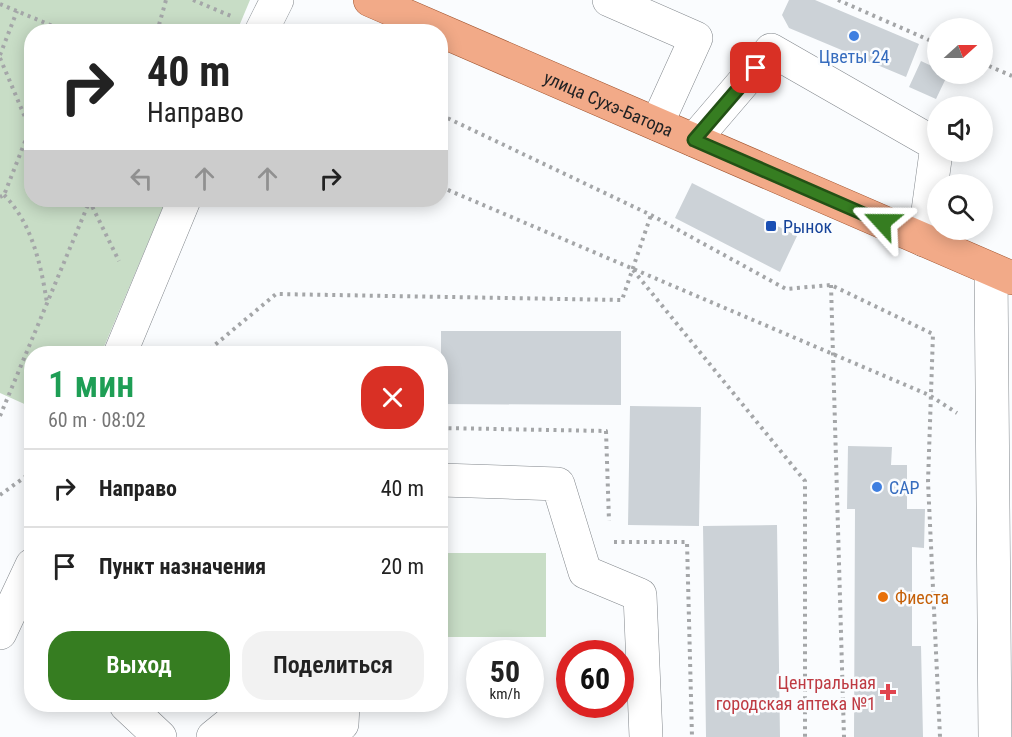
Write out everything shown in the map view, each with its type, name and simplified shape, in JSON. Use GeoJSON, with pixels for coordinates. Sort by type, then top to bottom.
{"type":"FeatureCollection","features":[{"type":"Feature","properties":{"kind":"main road","name":"улица Сухэ-Батора"},"geometry":{"type":"LineString","coordinates":[[370,0],[426,24]]}},
{"type":"Feature","properties":{"kind":"main road","name":"улица Сухэ-Батора"},"geometry":{"type":"LineString","coordinates":[[448,34],[1002,274]]}},
{"type":"Feature","properties":{"kind":"street"},"geometry":{"type":"LineString","coordinates":[[265,24],[277,0]]}},
{"type":"Feature","properties":{"kind":"street"},"geometry":{"type":"LineString","coordinates":[[609,0],[696,38],[657,124]]}},
{"type":"Feature","properties":{"kind":"street"},"geometry":{"type":"LineString","coordinates":[[694,140],[771,50],[937,145],[924,240]]}},
{"type":"Feature","properties":{"kind":"street"},"geometry":{"type":"LineString","coordinates":[[123,346],[181,207]]}},
{"type":"Feature","properties":{"kind":"street"},"geometry":{"type":"LineString","coordinates":[[994,737],[1003,490],[1002,274]]}},
{"type":"Feature","properties":{"kind":"street"},"geometry":{"type":"LineString","coordinates":[[448,480],[558,484],[585,572],[640,595],[646,737]]}},
{"type":"Feature","properties":{"kind":"street"},"geometry":{"type":"LineString","coordinates":[[0,633],[24,584]]}},
{"type":"Feature","properties":{"kind":"street"},"geometry":{"type":"LineString","coordinates":[[133,712],[160,737]]}},
{"type":"Feature","properties":{"kind":"street"},"geometry":{"type":"LineString","coordinates":[[213,737],[229,724],[342,724],[343,712]]}},
{"type":"Feature","properties":{"kind":"path"},"geometry":{"type":"LineString","coordinates":[[159,24],[166,0]]}},
{"type":"Feature","properties":{"kind":"path"},"geometry":{"type":"LineString","coordinates":[[838,0],[927,39]]}},
{"type":"Feature","properties":{"kind":"path"},"geometry":{"type":"LineString","coordinates":[[0,4],[48,24]]}},
{"type":"Feature","properties":{"kind":"path"},"geometry":{"type":"LineString","coordinates":[[17,11],[0,56],[24,113]]}},
{"type":"Feature","properties":{"kind":"path"},"geometry":{"type":"LineString","coordinates":[[993,68],[1012,76]]}},
{"type":"Feature","properties":{"kind":"path"},"geometry":{"type":"LineString","coordinates":[[448,118],[651,215],[786,289],[831,285],[933,334],[929,395],[928,482],[940,737]]}},
{"type":"Feature","properties":{"kind":"path"},"geometry":{"type":"LineString","coordinates":[[24,145],[2,196],[19,209],[40,264],[48,303]]}},
{"type":"Feature","properties":{"kind":"path"},"geometry":{"type":"LineString","coordinates":[[448,191],[929,395],[1002,439]]}},
{"type":"Feature","properties":{"kind":"path"},"geometry":{"type":"LineString","coordinates":[[29,346],[87,207]]}},
{"type":"Feature","properties":{"kind":"path"},"geometry":{"type":"LineString","coordinates":[[214,346],[276,294],[622,300],[651,215]]}},
{"type":"Feature","properties":{"kind":"path"},"geometry":{"type":"LineString","coordinates":[[632,269],[805,481],[805,737]]}},
{"type":"Feature","properties":{"kind":"path"},"geometry":{"type":"LineString","coordinates":[[831,285],[844,737]]}},
{"type":"Feature","properties":{"kind":"path"},"geometry":{"type":"LineString","coordinates":[[0,416],[24,358]]}},
{"type":"Feature","properties":{"kind":"path"},"geometry":{"type":"LineString","coordinates":[[448,428],[606,431],[609,531]]}},
{"type":"Feature","properties":{"kind":"path"},"geometry":{"type":"LineString","coordinates":[[0,495],[24,478]]}},
{"type":"Feature","properties":{"kind":"path"},"geometry":{"type":"LineString","coordinates":[[610,542],[687,542],[692,737]]}},
{"type":"Feature","properties":{"kind":"green space"},"geometry":{"type":"Polygon","coordinates":[[[0,0],[250,0],[240,24],[24,24],[24,207],[163,207],[104,346],[24,346],[24,404],[0,393],[0,0]]]}},
{"type":"Feature","properties":{"kind":"green space"},"geometry":{"type":"Polygon","coordinates":[[[448,553],[546,553],[546,637],[448,637],[448,553]]]}},
{"type":"Feature","properties":{"kind":"building","name":"Цветы 24"},"geometry":{"type":"Polygon","coordinates":[[[789,0],[815,0],[919,44],[906,77],[789,28],[782,15],[789,0]]]}},
{"type":"Feature","properties":{"kind":"building"},"geometry":{"type":"Polygon","coordinates":[[[921,61],[927,64],[927,84],[943,84],[937,96],[929,96],[909,87],[921,61]]]}},
{"type":"Feature","properties":{"kind":"building"},"geometry":{"type":"Polygon","coordinates":[[[692,183],[797,236],[780,272],[675,218],[692,183]]]}},
{"type":"Feature","properties":{"kind":"building"},"geometry":{"type":"Polygon","coordinates":[[[441,331],[621,331],[621,405],[448,404],[448,346],[441,346],[441,331]]]}},
{"type":"Feature","properties":{"kind":"building"},"geometry":{"type":"Polygon","coordinates":[[[630,406],[701,407],[699,526],[628,525],[630,406]]]}},
{"type":"Feature","properties":{"kind":"building"},"geometry":{"type":"Polygon","coordinates":[[[848,446],[892,447],[891,465],[907,465],[907,509],[925,509],[924,548],[912,547],[912,646],[921,646],[923,737],[854,737],[855,509],[847,509],[848,446]]]}},
{"type":"Feature","properties":{"kind":"building"},"geometry":{"type":"Polygon","coordinates":[[[777,525],[780,737],[706,737],[703,526],[777,525]]]}},
{"type":"Feature","properties":{"kind":"place","name":"Цветы 24"},"geometry":{"type":"Point","coordinates":[854,36]}},
{"type":"Feature","properties":{"kind":"place","name":"Рынок"},"geometry":{"type":"Point","coordinates":[771,226]}},
{"type":"Feature","properties":{"kind":"place","name":"САР"},"geometry":{"type":"Point","coordinates":[877,487]}},
{"type":"Feature","properties":{"kind":"place","name":"Фиеста"},"geometry":{"type":"Point","coordinates":[883,597]}},
{"type":"Feature","properties":{"kind":"place","name":"Центральная городская аптека №1"},"geometry":{"type":"Point","coordinates":[888,692]}},
{"type":"Feature","properties":{"kind":"route"},"geometry":{"type":"LineString","coordinates":[[756,68],[694,140],[882,222]]}}]}
